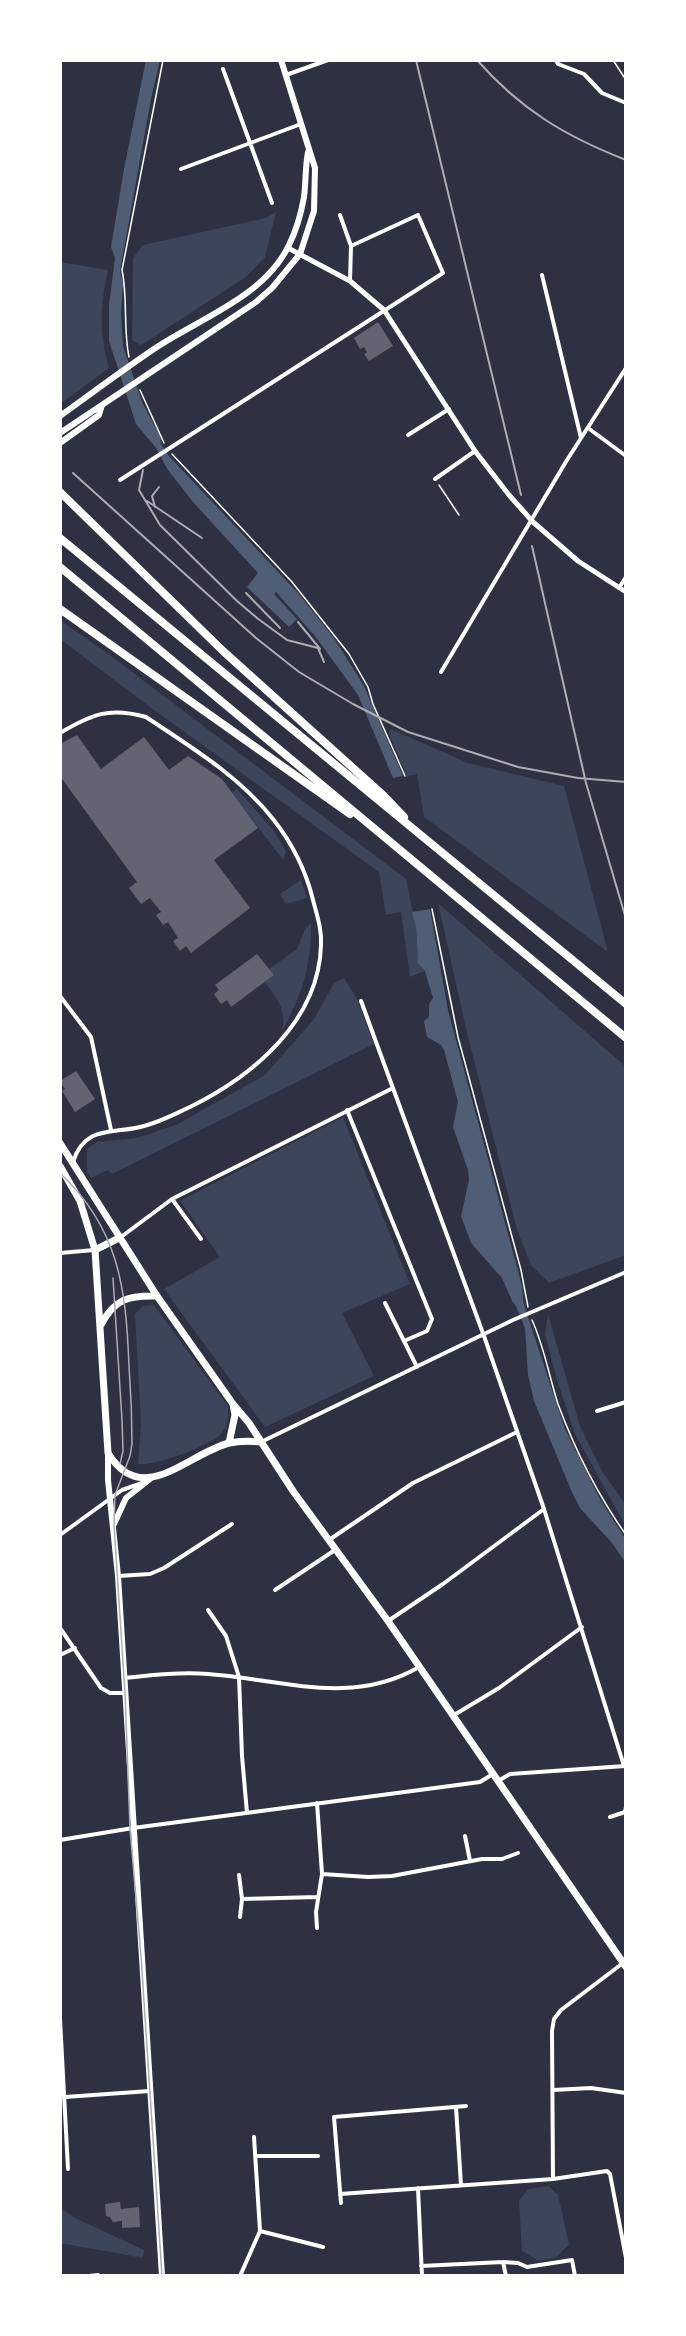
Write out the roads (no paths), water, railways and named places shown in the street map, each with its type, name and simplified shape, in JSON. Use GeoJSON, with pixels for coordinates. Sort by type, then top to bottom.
{"type":"FeatureCollection","features":[{"type":"Feature","properties":{"kind":"highway"},"geometry":{"type":"LineString","coordinates":[[60,492],[223,651],[384,796],[423,838]]}},
{"type":"Feature","properties":{"kind":"highway"},"geometry":{"type":"LineString","coordinates":[[60,538],[626,1004]]}},
{"type":"Feature","properties":{"kind":"highway"},"geometry":{"type":"LineString","coordinates":[[60,567],[626,1038]]}},
{"type":"Feature","properties":{"kind":"highway"},"geometry":{"type":"LineString","coordinates":[[60,609],[295,777],[378,833]]}},
{"type":"Feature","properties":{"kind":"highway"},"geometry":{"type":"LineString","coordinates":[[60,1143],[157,1296],[335,1550],[388,1621],[624,1965]]}},
{"type":"Feature","properties":{"kind":"highway"},"geometry":{"type":"LineString","coordinates":[[60,1166],[76,1193],[88,1222],[95,1250],[108,1453],[124,1472],[147,1481],[229,1443],[261,1442]]}},
{"type":"Feature","properties":{"kind":"highway"},"geometry":{"type":"LineString","coordinates":[[95,1250],[119,1238]]}},
{"type":"Feature","properties":{"kind":"highway"},"geometry":{"type":"LineString","coordinates":[[100,1328],[105,1318],[120,1301],[138,1296],[157,1296]]}},
{"type":"Feature","properties":{"kind":"highway"},"geometry":{"type":"LineString","coordinates":[[229,1443],[235,1415],[233,1404]]}},
{"type":"Feature","properties":{"kind":"main road"},"geometry":{"type":"LineString","coordinates":[[60,433],[256,302],[272,288],[300,254],[311,223],[316,190],[315,168],[308,152],[281,60]]}},
{"type":"Feature","properties":{"kind":"main road"},"geometry":{"type":"LineString","coordinates":[[60,416],[158,346],[246,293],[262,280],[288,248],[293,237],[303,199],[304,170],[308,152]]}},
{"type":"Feature","properties":{"kind":"main road"},"geometry":{"type":"LineString","coordinates":[[288,248],[350,281],[384,310],[475,451],[533,522],[578,561],[626,592]]}},
{"type":"Feature","properties":{"kind":"main road"},"geometry":{"type":"LineString","coordinates":[[60,443],[99,415],[102,404]]}},
{"type":"Feature","properties":{"kind":"main road"},"geometry":{"type":"LineString","coordinates":[[108,1453],[107,1467],[118,1576],[162,2276]]}},
{"type":"Feature","properties":{"kind":"main road"},"geometry":{"type":"LineString","coordinates":[[114,1525],[126,1498],[147,1481]]}},
{"type":"Feature","properties":{"kind":"street"},"geometry":{"type":"LineString","coordinates":[[285,75],[328,60]]}},
{"type":"Feature","properties":{"kind":"street"},"geometry":{"type":"LineString","coordinates":[[556,60],[558,64],[584,74],[602,93],[626,103]]}},
{"type":"Feature","properties":{"kind":"street"},"geometry":{"type":"LineString","coordinates":[[223,69],[272,203]]}},
{"type":"Feature","properties":{"kind":"street"},"geometry":{"type":"LineString","coordinates":[[181,169],[301,124]]}},
{"type":"Feature","properties":{"kind":"street"},"geometry":{"type":"LineString","coordinates":[[340,215],[351,246],[350,281]]}},
{"type":"Feature","properties":{"kind":"street"},"geometry":{"type":"LineString","coordinates":[[120,480],[443,273],[418,215],[351,246]]}},
{"type":"Feature","properties":{"kind":"street"},"geometry":{"type":"LineString","coordinates":[[542,274],[581,439]]}},
{"type":"Feature","properties":{"kind":"street"},"geometry":{"type":"LineString","coordinates":[[441,672],[581,439],[626,369]]}},
{"type":"Feature","properties":{"kind":"street"},"geometry":{"type":"LineString","coordinates":[[408,435],[448,409]]}},
{"type":"Feature","properties":{"kind":"street"},"geometry":{"type":"LineString","coordinates":[[588,428],[626,456]]}},
{"type":"Feature","properties":{"kind":"street"},"geometry":{"type":"LineString","coordinates":[[435,479],[475,451]]}},
{"type":"Feature","properties":{"kind":"street"},"geometry":{"type":"LineString","coordinates":[[619,588],[626,577]]}},
{"type":"Feature","properties":{"kind":"street"},"geometry":{"type":"LineString","coordinates":[[60,733],[102,712],[130,713],[146,717],[213,763],[245,789],[284,834],[301,864],[318,919],[321,944],[314,983],[299,1017],[275,1047],[235,1079],[188,1108],[145,1126],[111,1130],[89,1138],[79,1148],[73,1162]]}},
{"type":"Feature","properties":{"kind":"street"},"geometry":{"type":"LineString","coordinates":[[60,996],[91,1037],[111,1130]]}},
{"type":"Feature","properties":{"kind":"street"},"geometry":{"type":"LineString","coordinates":[[60,1840],[133,1828],[480,1782],[510,1774],[625,1766],[544,1509],[484,1336],[361,1001]]}},
{"type":"Feature","properties":{"kind":"street"},"geometry":{"type":"LineString","coordinates":[[119,1238],[172,1199],[393,1088]]}},
{"type":"Feature","properties":{"kind":"street"},"geometry":{"type":"LineString","coordinates":[[347,1110],[432,1319],[427,1332],[404,1341]]}},
{"type":"Feature","properties":{"kind":"street"},"geometry":{"type":"LineString","coordinates":[[172,1199],[201,1239]]}},
{"type":"Feature","properties":{"kind":"street"},"geometry":{"type":"LineString","coordinates":[[60,1253],[95,1250]]}},
{"type":"Feature","properties":{"kind":"street"},"geometry":{"type":"LineString","coordinates":[[261,1442],[513,1320],[626,1272]]}},
{"type":"Feature","properties":{"kind":"street"},"geometry":{"type":"LineString","coordinates":[[385,1303],[417,1368]]}},
{"type":"Feature","properties":{"kind":"street"},"geometry":{"type":"LineString","coordinates":[[597,1411],[626,1402]]}},
{"type":"Feature","properties":{"kind":"street"},"geometry":{"type":"LineString","coordinates":[[329,1540],[413,1483],[516,1432]]}},
{"type":"Feature","properties":{"kind":"street"},"geometry":{"type":"LineString","coordinates":[[60,1535],[111,1498],[129,1487],[147,1481]]}},
{"type":"Feature","properties":{"kind":"street"},"geometry":{"type":"LineString","coordinates":[[388,1621],[443,1584],[544,1509]]}},
{"type":"Feature","properties":{"kind":"street"},"geometry":{"type":"LineString","coordinates":[[118,1576],[150,1574],[164,1568],[232,1524]]}},
{"type":"Feature","properties":{"kind":"street"},"geometry":{"type":"LineString","coordinates":[[275,1590],[335,1550]]}},
{"type":"Feature","properties":{"kind":"street"},"geometry":{"type":"LineString","coordinates":[[208,1610],[226,1636],[239,1677],[247,1813]]}},
{"type":"Feature","properties":{"kind":"street"},"geometry":{"type":"LineString","coordinates":[[60,1628],[101,1688],[110,1693],[125,1693]]}},
{"type":"Feature","properties":{"kind":"street"},"geometry":{"type":"LineString","coordinates":[[453,1716],[499,1688],[582,1628]]}},
{"type":"Feature","properties":{"kind":"street"},"geometry":{"type":"LineString","coordinates":[[60,1655],[75,1648]]}},
{"type":"Feature","properties":{"kind":"street"},"geometry":{"type":"LineString","coordinates":[[124,1678],[177,1673],[239,1677],[330,1689],[382,1684],[401,1677],[419,1666]]}},
{"type":"Feature","properties":{"kind":"street"},"geometry":{"type":"LineString","coordinates":[[317,1803],[322,1874],[318,1897],[317,1928]]}},
{"type":"Feature","properties":{"kind":"street"},"geometry":{"type":"LineString","coordinates":[[610,1817],[625,1812],[626,1807]]}},
{"type":"Feature","properties":{"kind":"street"},"geometry":{"type":"LineString","coordinates":[[465,1836],[470,1861]]}},
{"type":"Feature","properties":{"kind":"street"},"geometry":{"type":"LineString","coordinates":[[322,1874],[392,1876],[470,1861],[502,1859],[518,1853]]}},
{"type":"Feature","properties":{"kind":"street"},"geometry":{"type":"LineString","coordinates":[[239,1875],[242,1899],[240,1917]]}},
{"type":"Feature","properties":{"kind":"street"},"geometry":{"type":"LineString","coordinates":[[242,1899],[318,1897]]}},
{"type":"Feature","properties":{"kind":"street"},"geometry":{"type":"LineString","coordinates":[[553,2179],[552,2031],[554,2019],[561,2010],[624,1965]]}},
{"type":"Feature","properties":{"kind":"street"},"geometry":{"type":"LineString","coordinates":[[60,2019],[68,2169]]}},
{"type":"Feature","properties":{"kind":"street"},"geometry":{"type":"LineString","coordinates":[[553,2090],[591,2088],[626,2093]]}},
{"type":"Feature","properties":{"kind":"street"},"geometry":{"type":"LineString","coordinates":[[65,2097],[150,2091]]}},
{"type":"Feature","properties":{"kind":"street"},"geometry":{"type":"LineString","coordinates":[[341,2203],[334,2117],[466,2106]]}},
{"type":"Feature","properties":{"kind":"street"},"geometry":{"type":"LineString","coordinates":[[456,2107],[461,2185]]}},
{"type":"Feature","properties":{"kind":"street"},"geometry":{"type":"LineString","coordinates":[[240,2276],[260,2230],[254,2137]]}},
{"type":"Feature","properties":{"kind":"street"},"geometry":{"type":"LineString","coordinates":[[256,2156],[318,2156]]}},
{"type":"Feature","properties":{"kind":"street"},"geometry":{"type":"LineString","coordinates":[[340,2194],[553,2179],[608,2172],[626,2258]]}},
{"type":"Feature","properties":{"kind":"street"},"geometry":{"type":"LineString","coordinates":[[418,2188],[422,2276]]}},
{"type":"Feature","properties":{"kind":"street"},"geometry":{"type":"LineString","coordinates":[[260,2230],[323,2247]]}},
{"type":"Feature","properties":{"kind":"street"},"geometry":{"type":"LineString","coordinates":[[421,2266],[518,2262],[527,2267],[572,2260],[575,2276]]}},
{"type":"Feature","properties":{"kind":"street"},"geometry":{"type":"LineString","coordinates":[[503,2262],[506,2276]]}},
{"type":"Feature","properties":{"kind":"street"},"geometry":{"type":"LineString","coordinates":[[88,2276],[98,2276]]}},
{"type":"Feature","properties":{"kind":"tram line"},"geometry":{"type":"LineString","coordinates":[[60,1173],[80,1194],[107,1238],[116,1261],[128,1338],[132,1444],[130,1456],[115,1495],[114,1525],[125,1693],[130,1828],[141,1956],[162,2276]]}},
{"type":"Feature","properties":{"kind":"tram line"},"geometry":{"type":"LineString","coordinates":[[113,1278],[122,1420],[123,1451],[120,1464]]}},
{"type":"Feature","properties":{"kind":"railway"},"geometry":{"type":"LineString","coordinates":[[416,60],[521,495]]}},
{"type":"Feature","properties":{"kind":"railway"},"geometry":{"type":"LineString","coordinates":[[477,60],[510,93],[545,120],[583,141],[626,160]]}},
{"type":"Feature","properties":{"kind":"railway"},"geometry":{"type":"LineString","coordinates":[[143,470],[139,490],[160,525],[257,618],[287,640],[318,648],[324,662]]}},
{"type":"Feature","properties":{"kind":"railway"},"geometry":{"type":"LineString","coordinates":[[73,473],[256,638],[299,672],[353,704],[408,732],[518,767],[578,778],[626,782]]}},
{"type":"Feature","properties":{"kind":"railway"},"geometry":{"type":"LineString","coordinates":[[155,507],[152,496],[159,487]]}},
{"type":"Feature","properties":{"kind":"railway"},"geometry":{"type":"LineString","coordinates":[[147,501],[202,538]]}},
{"type":"Feature","properties":{"kind":"railway"},"geometry":{"type":"LineString","coordinates":[[532,546],[586,783],[626,919]]}},
{"type":"Feature","properties":{"kind":"railway"},"geometry":{"type":"LineString","coordinates":[[246,593],[280,628]]}},
{"type":"Feature","properties":{"kind":"railway"},"geometry":{"type":"LineString","coordinates":[[298,622],[320,649]]}}]}
